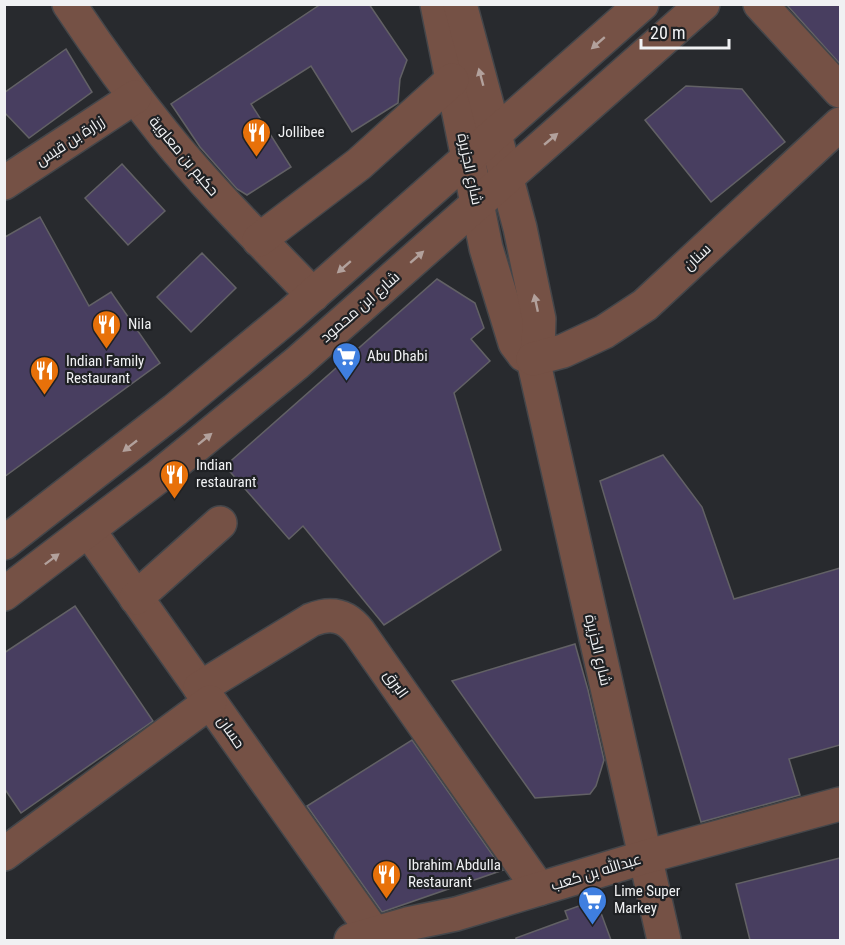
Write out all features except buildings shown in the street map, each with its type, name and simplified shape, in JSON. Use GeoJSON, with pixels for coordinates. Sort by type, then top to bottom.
{"type":"FeatureCollection","features":[{"type":"Feature","properties":{"kind":"street","name":"حكيم بن معاوية"},"geometry":{"type":"LineString","coordinates":[[69,4],[135,97],[195,170],[313,295]]}},
{"type":"Feature","properties":{"kind":"street","name":"شارع الجزيرة"},"geometry":{"type":"LineString","coordinates":[[437,4],[486,248],[515,343],[524,355],[532,359]]}},
{"type":"Feature","properties":{"kind":"street","name":"شارع الجزيرة"},"geometry":{"type":"LineString","coordinates":[[460,4],[520,228],[539,319],[538,349],[532,359],[664,940]]}},
{"type":"Feature","properties":{"kind":"street"},"geometry":{"type":"LineString","coordinates":[[4,543],[176,410],[313,295],[642,4]]}},
{"type":"Feature","properties":{"kind":"street","name":"شارع ابن محمود"},"geometry":{"type":"LineString","coordinates":[[4,594],[89,531],[263,391],[703,4]]}},
{"type":"Feature","properties":{"kind":"street"},"geometry":{"type":"LineString","coordinates":[[760,4],[840,91]]}},
{"type":"Feature","properties":{"kind":"street"},"geometry":{"type":"LineString","coordinates":[[259,240],[359,164],[452,80]]}},
{"type":"Feature","properties":{"kind":"street","name":"زرارة بن قيس"},"geometry":{"type":"LineString","coordinates":[[4,183],[135,97]]}},
{"type":"Feature","properties":{"kind":"street","name":"سنان"},"geometry":{"type":"LineString","coordinates":[[532,359],[563,351],[604,332],[645,305],[840,124]]}},
{"type":"Feature","properties":{"kind":"street"},"geometry":{"type":"LineString","coordinates":[[136,598],[220,523]]}},
{"type":"Feature","properties":{"kind":"street","name":"حسان"},"geometry":{"type":"LineString","coordinates":[[89,531],[205,695],[362,937]]}},
{"type":"Feature","properties":{"kind":"street","name":"البرق"},"geometry":{"type":"LineString","coordinates":[[4,854],[205,695],[311,620],[329,615],[346,619],[359,632],[539,889]]}},
{"type":"Feature","properties":{"kind":"street","name":"عبدالله بن كعب"},"geometry":{"type":"LineString","coordinates":[[362,937],[456,914],[645,857],[840,804]]}},
{"type":"Feature","properties":{"kind":"place","name":"Jollibee"},"geometry":{"type":"Point","coordinates":[257,158]}},
{"type":"Feature","properties":{"kind":"place","name":"Nila"},"geometry":{"type":"Point","coordinates":[107,350]}},
{"type":"Feature","properties":{"kind":"place","name":"Abu Dhabi"},"geometry":{"type":"Point","coordinates":[346,382]}},
{"type":"Feature","properties":{"kind":"place","name":"Indian Family Restaurant"},"geometry":{"type":"Point","coordinates":[45,396]}},
{"type":"Feature","properties":{"kind":"place","name":"Indian restaurant"},"geometry":{"type":"Point","coordinates":[175,500]}},
{"type":"Feature","properties":{"kind":"place","name":"Ibrahim Abdulla Restaurant"},"geometry":{"type":"Point","coordinates":[387,900]}},
{"type":"Feature","properties":{"kind":"place","name":"Lime Super Markey"},"geometry":{"type":"Point","coordinates":[593,926]}}]}
